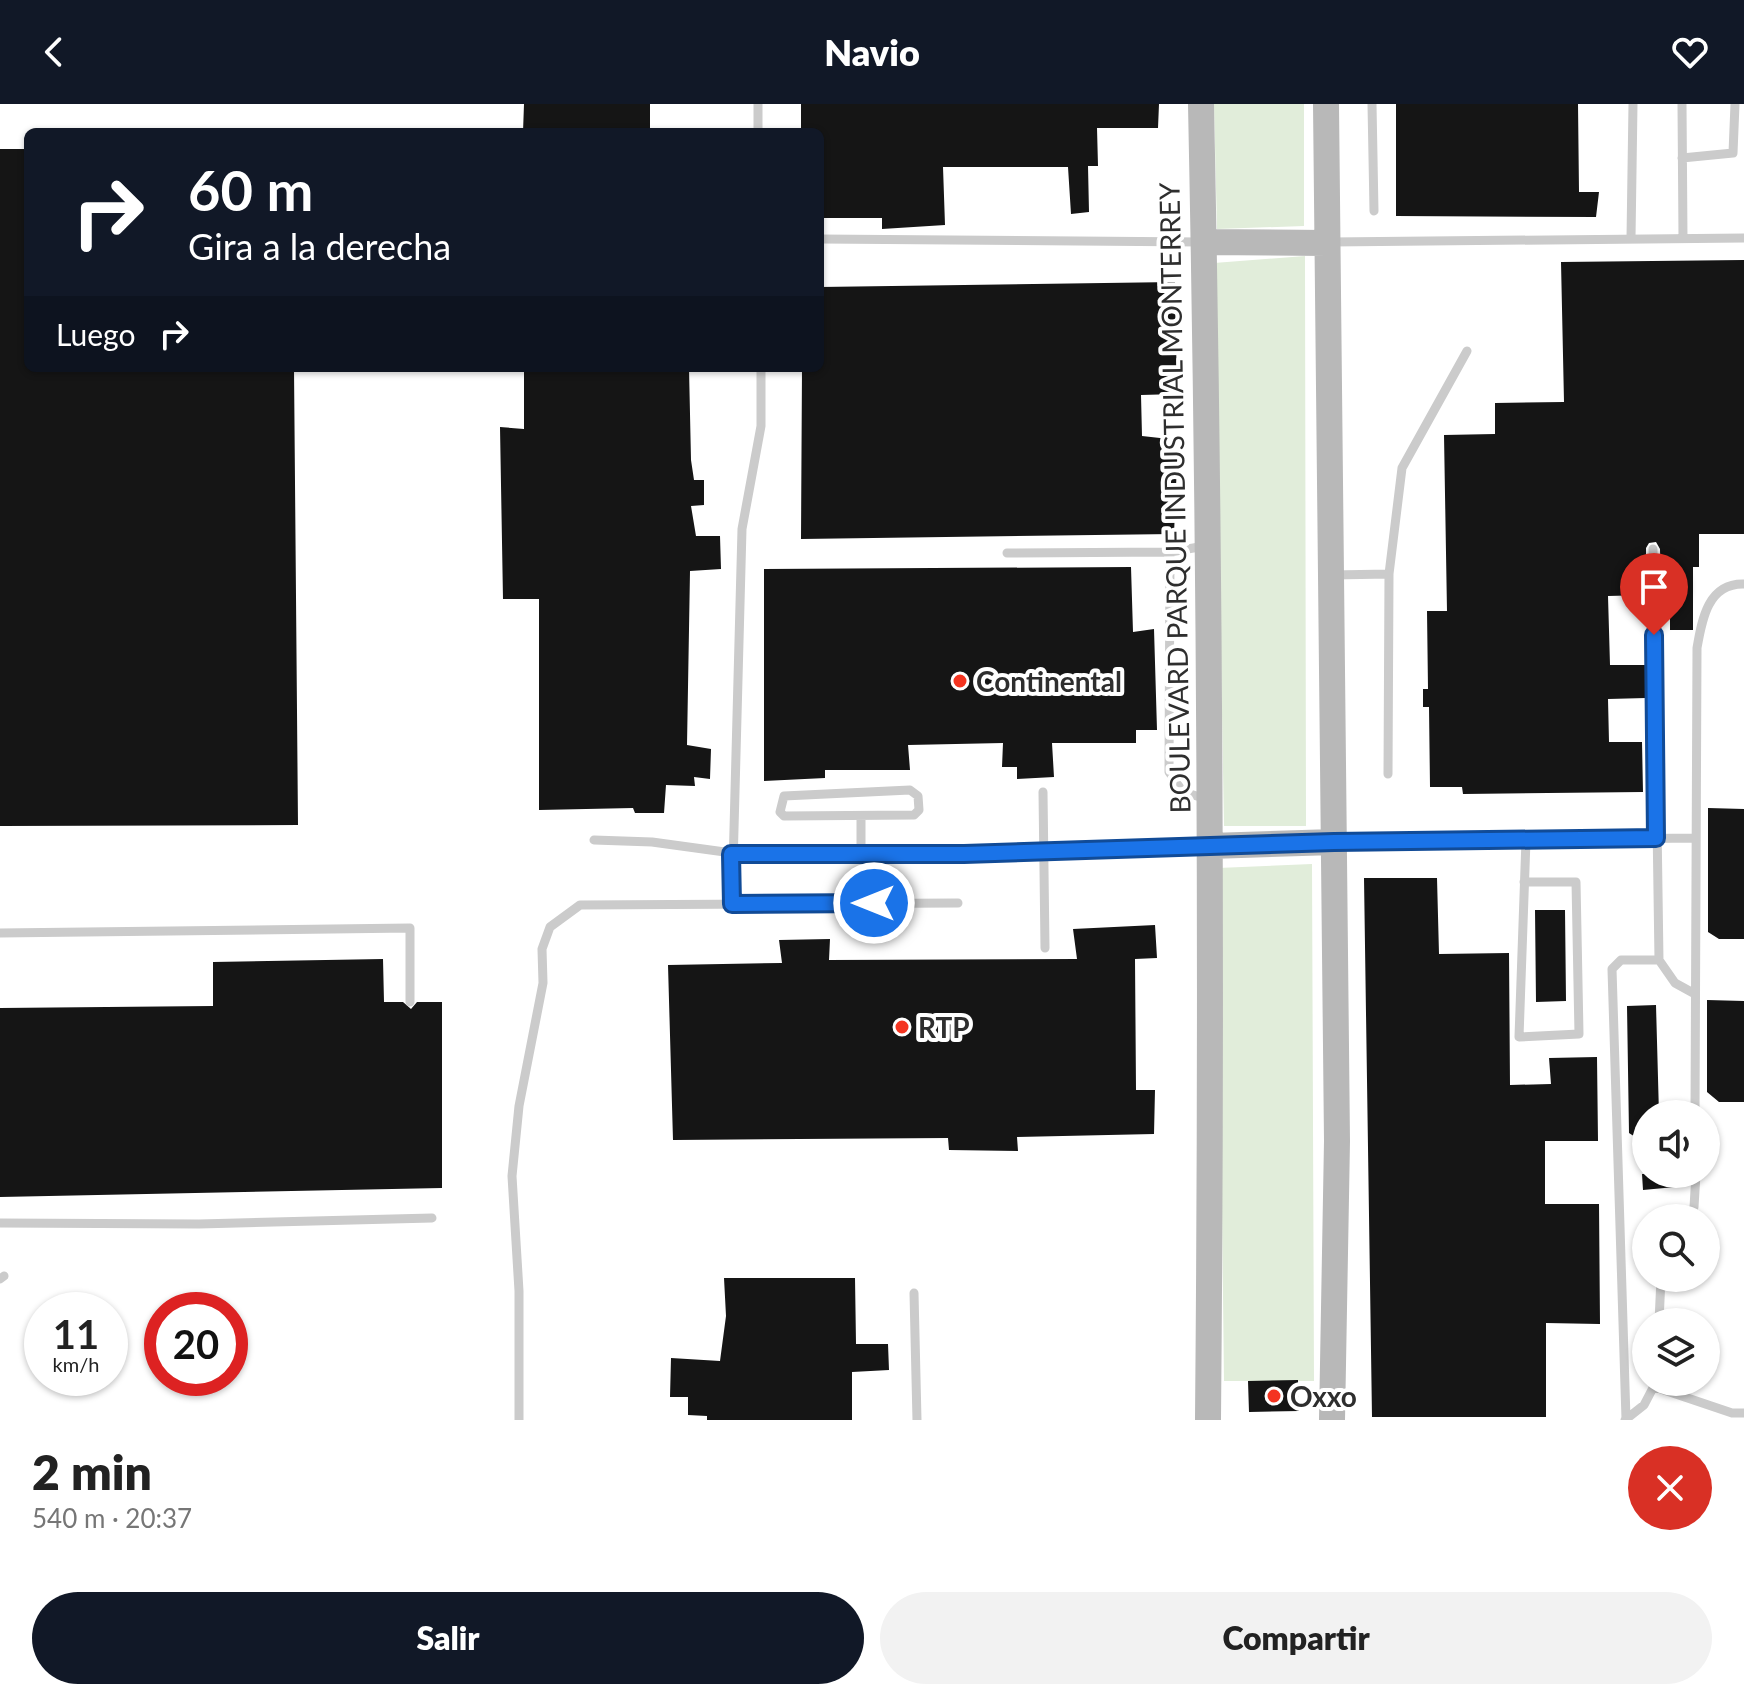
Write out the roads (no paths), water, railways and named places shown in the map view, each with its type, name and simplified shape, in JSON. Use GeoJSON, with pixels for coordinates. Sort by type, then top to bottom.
{"type":"FeatureCollection","features":[{"type":"Feature","properties":{"kind":"street","name":"BOULEVARD PARQUE INDUSTRIAL MONTERREY"},"geometry":{"type":"LineString","coordinates":[[1201,104],[1210,800],[1208,1420]]}},
{"type":"Feature","properties":{"kind":"street"},"geometry":{"type":"LineString","coordinates":[[1326,104],[1337,1141],[1332,1420]]}},
{"type":"Feature","properties":{"kind":"street"},"geometry":{"type":"LineString","coordinates":[[1204,242],[1327,243]]}},
{"type":"Feature","properties":{"kind":"street"},"geometry":{"type":"LineString","coordinates":[[1210,846],[1334,842]]}},
{"type":"Feature","properties":{"kind":"lane"},"geometry":{"type":"LineString","coordinates":[[758,104],[758,128]]}},
{"type":"Feature","properties":{"kind":"lane"},"geometry":{"type":"LineString","coordinates":[[1372,104],[1374,211]]}},
{"type":"Feature","properties":{"kind":"lane"},"geometry":{"type":"LineString","coordinates":[[1631,238],[1633,104]]}},
{"type":"Feature","properties":{"kind":"lane"},"geometry":{"type":"LineString","coordinates":[[1682,104],[1683,238]]}},
{"type":"Feature","properties":{"kind":"lane"},"geometry":{"type":"LineString","coordinates":[[1682,158],[1733,153],[1735,104]]}},
{"type":"Feature","properties":{"kind":"lane"},"geometry":{"type":"LineString","coordinates":[[1327,243],[1744,238]]}},
{"type":"Feature","properties":{"kind":"lane"},"geometry":{"type":"LineString","coordinates":[[824,239],[1204,242]]}},
{"type":"Feature","properties":{"kind":"lane"},"geometry":{"type":"LineString","coordinates":[[1388,774],[1389,574],[1402,468],[1467,351]]}},
{"type":"Feature","properties":{"kind":"lane"},"geometry":{"type":"LineString","coordinates":[[732,904],[742,529],[761,426],[761,372]]}},
{"type":"Feature","properties":{"kind":"lane"},"geometry":{"type":"LineString","coordinates":[[1007,553],[1170,552],[1208,545]]}},
{"type":"Feature","properties":{"kind":"lane"},"geometry":{"type":"LineString","coordinates":[[1653,549],[1659,960],[1675,983],[1695,994]]}},
{"type":"Feature","properties":{"kind":"lane"},"geometry":{"type":"LineString","coordinates":[[1170,552],[1169,772],[1183,792],[1210,800]]}},
{"type":"Feature","properties":{"kind":"lane"},"geometry":{"type":"LineString","coordinates":[[1331,575],[1389,574]]}},
{"type":"Feature","properties":{"kind":"lane"},"geometry":{"type":"LineString","coordinates":[[1695,1100],[1694,838],[1700,632],[1703,616],[1718,591],[1730,584],[1744,584]]}},
{"type":"Feature","properties":{"kind":"lane"},"geometry":{"type":"LineString","coordinates":[[910,790],[918,796],[919,810],[914,815],[861,816],[784,816],[780,812],[781,800],[784,796],[910,790]]}},
{"type":"Feature","properties":{"kind":"lane"},"geometry":{"type":"LineString","coordinates":[[1043,792],[1045,948]]}},
{"type":"Feature","properties":{"kind":"lane"},"geometry":{"type":"LineString","coordinates":[[861,816],[861,855]]}},
{"type":"Feature","properties":{"kind":"lane"},"geometry":{"type":"LineString","coordinates":[[1334,842],[1694,838]]}},
{"type":"Feature","properties":{"kind":"lane"},"geometry":{"type":"LineString","coordinates":[[594,840],[652,842],[731,854],[861,855],[1210,846]]}},
{"type":"Feature","properties":{"kind":"lane"},"geometry":{"type":"LineString","coordinates":[[1524,882],[1576,882],[1579,1034],[1519,1037],[1524,882],[1526,840]]}},
{"type":"Feature","properties":{"kind":"lane"},"geometry":{"type":"LineString","coordinates":[[519,1420],[519,1291],[512,1176],[519,1106],[543,983],[542,949],[550,927],[580,905],[958,903]]}},
{"type":"Feature","properties":{"kind":"lane"},"geometry":{"type":"LineString","coordinates":[[0,933],[410,928],[410,1002]]}},
{"type":"Feature","properties":{"kind":"lane"},"geometry":{"type":"LineString","coordinates":[[1626,1420],[1612,969],[1621,960],[1659,960]]}},
{"type":"Feature","properties":{"kind":"lane"},"geometry":{"type":"LineString","coordinates":[[0,1223],[199,1224],[432,1218]]}},
{"type":"Feature","properties":{"kind":"lane"},"geometry":{"type":"LineString","coordinates":[[914,1293],[917,1420]]}},
{"type":"Feature","properties":{"kind":"lane"},"geometry":{"type":"LineString","coordinates":[[1626,1420],[1644,1405],[1649,1396]]}},
{"type":"Feature","properties":{"kind":"lane"},"geometry":{"type":"LineString","coordinates":[[1687,1396],[1732,1413],[1744,1413]]}},
{"type":"Feature","properties":{"kind":"place","name":"Continental"},"geometry":{"type":"Point","coordinates":[960,681]}},
{"type":"Feature","properties":{"kind":"place","name":"RTP"},"geometry":{"type":"Point","coordinates":[902,1027]}},
{"type":"Feature","properties":{"kind":"place","name":"Oxxo"},"geometry":{"type":"Point","coordinates":[1274,1396]}}]}
